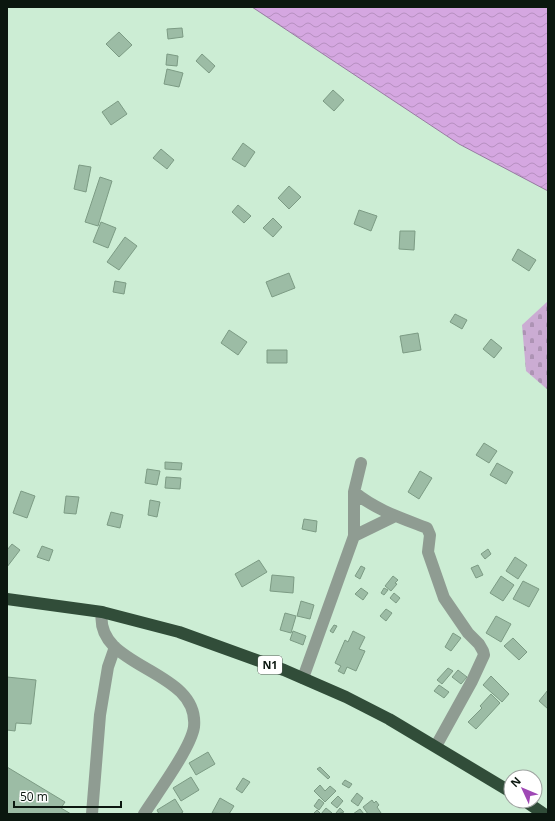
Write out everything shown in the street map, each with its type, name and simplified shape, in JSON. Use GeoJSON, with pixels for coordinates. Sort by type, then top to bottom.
{"type":"FeatureCollection","features":[{"type":"Feature","properties":{"kind":"highway","name":"N1"},"geometry":{"type":"LineString","coordinates":[[7,599],[102,612],[179,632],[303,678],[346,697],[436,746],[503,787]]}},
{"type":"Feature","properties":{"kind":"street"},"geometry":{"type":"LineString","coordinates":[[303,678],[354,536],[354,492],[361,463]]}},
{"type":"Feature","properties":{"kind":"street"},"geometry":{"type":"LineString","coordinates":[[354,492],[369,504],[427,528],[430,535],[428,552],[444,598],[483,651],[484,655],[475,675],[436,746]]}},
{"type":"Feature","properties":{"kind":"street"},"geometry":{"type":"LineString","coordinates":[[354,536],[395,516]]}},
{"type":"Feature","properties":{"kind":"street"},"geometry":{"type":"LineString","coordinates":[[102,612],[101,628],[115,647],[179,690],[188,701],[192,712],[194,727],[190,740],[178,762],[144,814]]}},
{"type":"Feature","properties":{"kind":"street"},"geometry":{"type":"LineString","coordinates":[[92,814],[100,715],[108,667],[115,647]]}},
{"type":"Feature","properties":{"kind":"green space"},"geometry":{"type":"Polygon","coordinates":[[[548,301],[548,390],[526,371],[522,325],[548,301]]]}},
{"type":"Feature","properties":{"kind":"water"},"geometry":{"type":"Polygon","coordinates":[[[252,7],[548,7],[548,191],[459,144],[252,7]]]}},
{"type":"Feature","properties":{"kind":"building"},"geometry":{"type":"Polygon","coordinates":[[[182,28],[183,37],[168,39],[167,29],[182,28]]]}},
{"type":"Feature","properties":{"kind":"building"},"geometry":{"type":"Polygon","coordinates":[[[119,32],[132,45],[119,57],[106,44],[119,32]]]}},
{"type":"Feature","properties":{"kind":"building"},"geometry":{"type":"Polygon","coordinates":[[[167,54],[178,56],[177,66],[166,65],[167,54]]]}},
{"type":"Feature","properties":{"kind":"building"},"geometry":{"type":"Polygon","coordinates":[[[202,54],[215,66],[209,73],[196,61],[202,54]]]}},
{"type":"Feature","properties":{"kind":"building"},"geometry":{"type":"Polygon","coordinates":[[[167,69],[183,73],[179,87],[164,84],[167,69]]]}},
{"type":"Feature","properties":{"kind":"building"},"geometry":{"type":"Polygon","coordinates":[[[333,90],[344,100],[334,111],[323,101],[333,90]]]}},
{"type":"Feature","properties":{"kind":"building"},"geometry":{"type":"Polygon","coordinates":[[[118,101],[127,114],[111,125],[102,112],[118,101]]]}},
{"type":"Feature","properties":{"kind":"building"},"geometry":{"type":"Polygon","coordinates":[[[243,143],[255,152],[245,167],[232,159],[243,143]]]}},
{"type":"Feature","properties":{"kind":"building"},"geometry":{"type":"Polygon","coordinates":[[[161,149],[174,160],[167,169],[153,158],[161,149]]]}},
{"type":"Feature","properties":{"kind":"building"},"geometry":{"type":"Polygon","coordinates":[[[79,165],[91,167],[86,192],[74,189],[79,165]]]}},
{"type":"Feature","properties":{"kind":"building"},"geometry":{"type":"Polygon","coordinates":[[[100,177],[112,181],[98,226],[85,222],[100,177]]]}},
{"type":"Feature","properties":{"kind":"building"},"geometry":{"type":"Polygon","coordinates":[[[289,186],[301,197],[289,209],[278,198],[289,186]]]}},
{"type":"Feature","properties":{"kind":"building"},"geometry":{"type":"Polygon","coordinates":[[[238,205],[251,216],[244,223],[232,212],[238,205]]]}},
{"type":"Feature","properties":{"kind":"building"},"geometry":{"type":"Polygon","coordinates":[[[359,210],[377,216],[371,231],[354,224],[359,210]]]}},
{"type":"Feature","properties":{"kind":"building"},"geometry":{"type":"Polygon","coordinates":[[[273,218],[282,227],[273,237],[263,228],[273,218]]]}},
{"type":"Feature","properties":{"kind":"building"},"geometry":{"type":"Polygon","coordinates":[[[101,222],[116,228],[108,248],[93,242],[101,222]]]}},
{"type":"Feature","properties":{"kind":"building"},"geometry":{"type":"Polygon","coordinates":[[[400,231],[415,231],[414,250],[399,249],[400,231]]]}},
{"type":"Feature","properties":{"kind":"building"},"geometry":{"type":"Polygon","coordinates":[[[125,237],[137,246],[119,270],[107,262],[125,237]]]}},
{"type":"Feature","properties":{"kind":"building"},"geometry":{"type":"Polygon","coordinates":[[[518,249],[536,260],[529,271],[512,260],[518,249]]]}},
{"type":"Feature","properties":{"kind":"building"},"geometry":{"type":"Polygon","coordinates":[[[289,273],[295,288],[272,297],[266,282],[289,273]]]}},
{"type":"Feature","properties":{"kind":"building"},"geometry":{"type":"Polygon","coordinates":[[[115,281],[126,283],[124,294],[113,292],[115,281]]]}},
{"type":"Feature","properties":{"kind":"building"},"geometry":{"type":"Polygon","coordinates":[[[455,314],[467,320],[462,329],[450,322],[455,314]]]}},
{"type":"Feature","properties":{"kind":"building"},"geometry":{"type":"Polygon","coordinates":[[[229,330],[247,342],[238,355],[221,343],[229,330]]]}},
{"type":"Feature","properties":{"kind":"building"},"geometry":{"type":"Polygon","coordinates":[[[418,333],[421,350],[403,353],[400,336],[418,333]]]}},
{"type":"Feature","properties":{"kind":"building"},"geometry":{"type":"Polygon","coordinates":[[[491,339],[502,348],[494,358],[483,349],[491,339]]]}},
{"type":"Feature","properties":{"kind":"building"},"geometry":{"type":"Polygon","coordinates":[[[267,350],[287,350],[287,363],[267,363],[267,350]]]}},
{"type":"Feature","properties":{"kind":"building"},"geometry":{"type":"Polygon","coordinates":[[[484,443],[497,451],[489,463],[476,455],[484,443]]]}},
{"type":"Feature","properties":{"kind":"building"},"geometry":{"type":"Polygon","coordinates":[[[165,462],[182,463],[181,470],[165,469],[165,462]]]}},
{"type":"Feature","properties":{"kind":"building"},"geometry":{"type":"Polygon","coordinates":[[[497,463],[513,472],[506,484],[490,475],[497,463]]]}},
{"type":"Feature","properties":{"kind":"building"},"geometry":{"type":"Polygon","coordinates":[[[147,469],[160,471],[157,485],[145,483],[147,469]]]}},
{"type":"Feature","properties":{"kind":"building"},"geometry":{"type":"Polygon","coordinates":[[[420,471],[432,478],[419,499],[408,492],[420,471]]]}},
{"type":"Feature","properties":{"kind":"building"},"geometry":{"type":"Polygon","coordinates":[[[166,477],[181,478],[180,489],[165,488],[166,477]]]}},
{"type":"Feature","properties":{"kind":"building"},"geometry":{"type":"Polygon","coordinates":[[[21,491],[35,496],[27,518],[13,513],[21,491]]]}},
{"type":"Feature","properties":{"kind":"building"},"geometry":{"type":"Polygon","coordinates":[[[66,496],[79,497],[76,514],[64,513],[66,496]]]}},
{"type":"Feature","properties":{"kind":"building"},"geometry":{"type":"Polygon","coordinates":[[[150,500],[160,502],[157,517],[148,515],[150,500]]]}},
{"type":"Feature","properties":{"kind":"building"},"geometry":{"type":"Polygon","coordinates":[[[111,512],[123,515],[120,528],[107,525],[111,512]]]}},
{"type":"Feature","properties":{"kind":"building"},"geometry":{"type":"Polygon","coordinates":[[[304,519],[317,521],[316,532],[302,529],[304,519]]]}},
{"type":"Feature","properties":{"kind":"building"},"geometry":{"type":"Polygon","coordinates":[[[12,544],[20,550],[7,567],[7,550],[12,544]]]}},
{"type":"Feature","properties":{"kind":"building"},"geometry":{"type":"Polygon","coordinates":[[[42,546],[53,550],[49,561],[37,557],[42,546]]]}},
{"type":"Feature","properties":{"kind":"building"},"geometry":{"type":"Polygon","coordinates":[[[488,549],[491,554],[485,559],[481,554],[488,549]]]}},
{"type":"Feature","properties":{"kind":"building"},"geometry":{"type":"Polygon","coordinates":[[[515,557],[527,565],[518,579],[506,571],[515,557]]]}},
{"type":"Feature","properties":{"kind":"building"},"geometry":{"type":"Polygon","coordinates":[[[259,560],[267,572],[242,587],[235,574],[259,560]]]}},
{"type":"Feature","properties":{"kind":"building"},"geometry":{"type":"Polygon","coordinates":[[[478,565],[483,575],[476,578],[471,568],[478,565]]]}},
{"type":"Feature","properties":{"kind":"building"},"geometry":{"type":"Polygon","coordinates":[[[361,566],[365,568],[360,579],[355,576],[361,566]]]}},
{"type":"Feature","properties":{"kind":"building"},"geometry":{"type":"Polygon","coordinates":[[[272,575],[294,577],[293,593],[270,591],[272,575]]]}},
{"type":"Feature","properties":{"kind":"building"},"geometry":{"type":"Polygon","coordinates":[[[393,576],[398,580],[395,583],[397,584],[391,591],[385,586],[393,576]]]}},
{"type":"Feature","properties":{"kind":"building"},"geometry":{"type":"Polygon","coordinates":[[[501,576],[514,585],[503,601],[490,593],[501,576]]]}},
{"type":"Feature","properties":{"kind":"building"},"geometry":{"type":"Polygon","coordinates":[[[523,581],[539,589],[529,607],[513,599],[523,581]]]}},
{"type":"Feature","properties":{"kind":"building"},"geometry":{"type":"Polygon","coordinates":[[[361,588],[368,593],[363,600],[355,594],[361,588]]]}},
{"type":"Feature","properties":{"kind":"building"},"geometry":{"type":"Polygon","coordinates":[[[384,588],[388,590],[384,595],[381,593],[384,588]]]}},
{"type":"Feature","properties":{"kind":"building"},"geometry":{"type":"Polygon","coordinates":[[[394,593],[400,598],[396,603],[390,598],[394,593]]]}},
{"type":"Feature","properties":{"kind":"building"},"geometry":{"type":"Polygon","coordinates":[[[301,601],[314,605],[310,619],[297,616],[301,601]]]}},
{"type":"Feature","properties":{"kind":"building"},"geometry":{"type":"Polygon","coordinates":[[[386,609],[392,613],[386,621],[380,616],[386,609]]]}},
{"type":"Feature","properties":{"kind":"building"},"geometry":{"type":"Polygon","coordinates":[[[285,613],[296,616],[291,633],[280,630],[285,613]]]}},
{"type":"Feature","properties":{"kind":"building"},"geometry":{"type":"Polygon","coordinates":[[[496,616],[511,624],[501,642],[486,633],[496,616]]]}},
{"type":"Feature","properties":{"kind":"building"},"geometry":{"type":"Polygon","coordinates":[[[334,625],[337,626],[333,633],[330,631],[334,625]]]}},
{"type":"Feature","properties":{"kind":"building"},"geometry":{"type":"Polygon","coordinates":[[[293,631],[306,636],[303,645],[290,640],[293,631]]]}},
{"type":"Feature","properties":{"kind":"building"},"geometry":{"type":"Polygon","coordinates":[[[353,631],[365,637],[359,649],[365,651],[356,671],[347,667],[344,674],[338,671],[341,666],[335,663],[345,640],[348,642],[353,631]]]}},
{"type":"Feature","properties":{"kind":"building"},"geometry":{"type":"Polygon","coordinates":[[[453,633],[461,638],[451,651],[445,647],[453,633]]]}},
{"type":"Feature","properties":{"kind":"building"},"geometry":{"type":"Polygon","coordinates":[[[513,638],[527,652],[519,660],[504,646],[513,638]]]}},
{"type":"Feature","properties":{"kind":"building"},"geometry":{"type":"Polygon","coordinates":[[[448,668],[453,671],[442,684],[437,680],[448,668]]]}},
{"type":"Feature","properties":{"kind":"building"},"geometry":{"type":"Polygon","coordinates":[[[458,670],[467,677],[461,684],[452,677],[458,670]]]}},
{"type":"Feature","properties":{"kind":"building"},"geometry":{"type":"Polygon","coordinates":[[[491,676],[509,694],[502,702],[483,685],[491,676]]]}},
{"type":"Feature","properties":{"kind":"building"},"geometry":{"type":"Polygon","coordinates":[[[7,677],[36,680],[31,724],[16,723],[15,731],[7,730],[7,677]]]}},
{"type":"Feature","properties":{"kind":"building"},"geometry":{"type":"Polygon","coordinates":[[[439,685],[449,692],[444,698],[434,691],[439,685]]]}},
{"type":"Feature","properties":{"kind":"building"},"geometry":{"type":"Polygon","coordinates":[[[548,690],[548,709],[539,701],[548,690]]]}},
{"type":"Feature","properties":{"kind":"building"},"geometry":{"type":"Polygon","coordinates":[[[491,694],[500,703],[476,729],[468,722],[482,708],[480,706],[491,694]]]}},
{"type":"Feature","properties":{"kind":"building"},"geometry":{"type":"Polygon","coordinates":[[[208,752],[215,764],[196,775],[189,763],[208,752]]]}},
{"type":"Feature","properties":{"kind":"building"},"geometry":{"type":"Polygon","coordinates":[[[7,767],[65,802],[61,808],[71,814],[7,814],[7,767]]]}},
{"type":"Feature","properties":{"kind":"building"},"geometry":{"type":"Polygon","coordinates":[[[320,767],[330,777],[328,779],[317,769],[320,767]]]}},
{"type":"Feature","properties":{"kind":"building"},"geometry":{"type":"Polygon","coordinates":[[[191,777],[199,790],[181,801],[173,788],[191,777]]]}},
{"type":"Feature","properties":{"kind":"building"},"geometry":{"type":"Polygon","coordinates":[[[243,778],[250,782],[242,793],[236,789],[243,778]]]}},
{"type":"Feature","properties":{"kind":"building"},"geometry":{"type":"Polygon","coordinates":[[[345,780],[352,784],[349,788],[342,784],[345,780]]]}},
{"type":"Feature","properties":{"kind":"building"},"geometry":{"type":"Polygon","coordinates":[[[320,785],[325,791],[330,786],[336,791],[325,802],[314,791],[320,785]]]}},
{"type":"Feature","properties":{"kind":"building"},"geometry":{"type":"Polygon","coordinates":[[[357,793],[363,798],[358,806],[351,801],[357,793]]]}},
{"type":"Feature","properties":{"kind":"building"},"geometry":{"type":"Polygon","coordinates":[[[338,796],[343,801],[337,808],[331,803],[338,796]]]}},
{"type":"Feature","properties":{"kind":"building"},"geometry":{"type":"Polygon","coordinates":[[[220,798],[234,806],[229,814],[212,813],[220,798]]]}},
{"type":"Feature","properties":{"kind":"building"},"geometry":{"type":"Polygon","coordinates":[[[175,799],[183,812],[180,814],[159,814],[157,810],[175,799]]]}},
{"type":"Feature","properties":{"kind":"building"},"geometry":{"type":"Polygon","coordinates":[[[319,799],[324,803],[319,810],[314,806],[319,799]]]}},
{"type":"Feature","properties":{"kind":"building"},"geometry":{"type":"Polygon","coordinates":[[[372,800],[374,803],[376,801],[379,805],[377,807],[381,813],[368,814],[363,807],[372,800]]]}},
{"type":"Feature","properties":{"kind":"building"},"geometry":{"type":"Polygon","coordinates":[[[326,808],[332,813],[331,814],[321,814],[326,808]]]}},
{"type":"Feature","properties":{"kind":"building"},"geometry":{"type":"Polygon","coordinates":[[[340,808],[344,812],[337,814],[336,813],[340,808]]]}},
{"type":"Feature","properties":{"kind":"building"},"geometry":{"type":"Polygon","coordinates":[[[360,809],[364,814],[353,814],[360,809]]]}},
{"type":"Feature","properties":{"kind":"building"},"geometry":{"type":"Polygon","coordinates":[[[317,810],[321,814],[313,814],[317,810]]]}}]}
